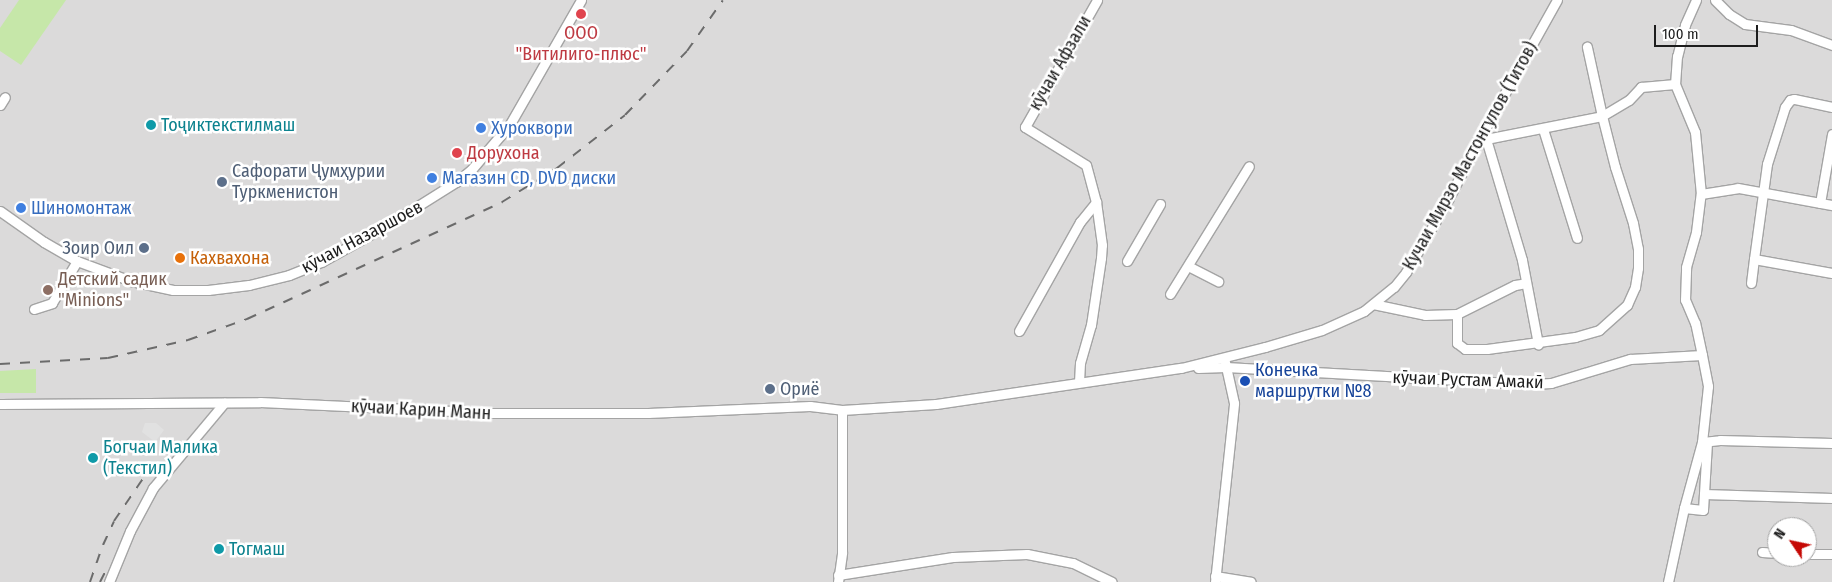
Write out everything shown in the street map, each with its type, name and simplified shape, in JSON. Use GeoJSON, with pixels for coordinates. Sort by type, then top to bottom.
{"type":"FeatureCollection","features":[{"type":"Feature","properties":{"kind":"street","name":"кӯчаи Назаршоев"},"geometry":{"type":"LineString","coordinates":[[0,211],[44,242],[77,261],[131,281],[173,290],[208,290],[249,285],[289,275],[321,262],[418,208],[471,170],[510,124],[582,0]]}},
{"type":"Feature","properties":{"kind":"street","name":"кӯчаи Афзали"},"geometry":{"type":"LineString","coordinates":[[1096,0],[1024,127],[1086,165],[1096,202]]}},
{"type":"Feature","properties":{"kind":"street","name":"Кучаи Мирзо Мастонгулов (Титов)"},"geometry":{"type":"LineString","coordinates":[[1181,368],[1322,330],[1374,304],[1394,287],[1406,272],[1449,198],[1557,0]]}},
{"type":"Feature","properties":{"kind":"street"},"geometry":{"type":"LineString","coordinates":[[1684,508],[1703,510],[1704,441],[1708,386],[1694,323],[1684,300],[1684,277],[1696,232],[1701,194],[1695,132],[1675,84],[1677,56],[1685,25],[1696,0]]}},
{"type":"Feature","properties":{"kind":"street"},"geometry":{"type":"LineString","coordinates":[[1715,0],[1729,14],[1745,24],[1791,30],[1832,45]]}},
{"type":"Feature","properties":{"kind":"street"},"geometry":{"type":"LineString","coordinates":[[1457,314],[1456,338],[1460,346],[1465,348],[1538,344],[1575,337],[1599,330],[1627,305],[1635,288],[1638,268],[1633,223],[1615,167],[1587,47]]}},
{"type":"Feature","properties":{"kind":"street"},"geometry":{"type":"LineString","coordinates":[[1538,344],[1522,260],[1484,136],[1543,129],[1602,116],[1629,100],[1641,87],[1675,84]]}},
{"type":"Feature","properties":{"kind":"street"},"geometry":{"type":"LineString","coordinates":[[1751,283],[1767,164],[1787,103],[1794,99],[1832,107]]}},
{"type":"Feature","properties":{"kind":"street"},"geometry":{"type":"LineString","coordinates":[[1543,129],[1577,238]]}},
{"type":"Feature","properties":{"kind":"street"},"geometry":{"type":"LineString","coordinates":[[1820,203],[1832,134]]}},
{"type":"Feature","properties":{"kind":"street"},"geometry":{"type":"LineString","coordinates":[[1170,294],[1250,166]]}},
{"type":"Feature","properties":{"kind":"street"},"geometry":{"type":"LineString","coordinates":[[1701,194],[1738,188],[1832,205]]}},
{"type":"Feature","properties":{"kind":"street"},"geometry":{"type":"LineString","coordinates":[[1018,331],[1080,222],[1096,202]]}},
{"type":"Feature","properties":{"kind":"street"},"geometry":{"type":"LineString","coordinates":[[1079,382],[1080,363],[1091,325],[1102,258],[1096,202]]}},
{"type":"Feature","properties":{"kind":"street"},"geometry":{"type":"LineString","coordinates":[[1127,261],[1160,204]]}},
{"type":"Feature","properties":{"kind":"street"},"geometry":{"type":"LineString","coordinates":[[1754,259],[1832,273]]}},
{"type":"Feature","properties":{"kind":"street"},"geometry":{"type":"LineString","coordinates":[[34,309],[52,303],[77,261]]}},
{"type":"Feature","properties":{"kind":"street"},"geometry":{"type":"LineString","coordinates":[[1188,266],[1218,281]]}},
{"type":"Feature","properties":{"kind":"street"},"geometry":{"type":"LineString","coordinates":[[1374,304],[1425,315],[1457,314],[1515,285],[1526,283]]}},
{"type":"Feature","properties":{"kind":"street","name":"кӯчаи Рустам Амакӣ"},"geometry":{"type":"LineString","coordinates":[[1181,368],[1226,367],[1533,384],[1551,383],[1630,359],[1674,355],[1702,355]]}},
{"type":"Feature","properties":{"kind":"street"},"geometry":{"type":"LineString","coordinates":[[1224,357],[1234,403],[1215,579],[1251,582]]}},
{"type":"Feature","properties":{"kind":"street","name":"кӯчаи Карин Манн"},"geometry":{"type":"LineString","coordinates":[[0,404],[260,402],[490,413],[648,413],[810,406],[842,410],[936,404],[1181,368]]}},
{"type":"Feature","properties":{"kind":"street"},"geometry":{"type":"LineString","coordinates":[[109,582],[130,531],[152,488],[224,403]]}},
{"type":"Feature","properties":{"kind":"street"},"geometry":{"type":"LineString","coordinates":[[842,410],[842,552],[838,579],[953,557],[1027,554],[1073,563],[1112,582]]}},
{"type":"Feature","properties":{"kind":"street"},"geometry":{"type":"LineString","coordinates":[[1704,441],[1832,443]]}},
{"type":"Feature","properties":{"kind":"street"},"geometry":{"type":"LineString","coordinates":[[1668,582],[1684,508],[1704,441]]}},
{"type":"Feature","properties":{"kind":"street"},"geometry":{"type":"LineString","coordinates":[[1704,494],[1832,498]]}},
{"type":"Feature","properties":{"kind":"street"},"geometry":{"type":"LineString","coordinates":[[1762,552],[1767,552]]}},
{"type":"Feature","properties":{"kind":"street"},"geometry":{"type":"LineString","coordinates":[[1817,554],[1832,554]]}},
{"type":"Feature","properties":{"kind":"shaded area"},"geometry":{"type":"Polygon","coordinates":[[[0,0],[1832,0],[1832,582],[0,582],[0,0]]]}},
{"type":"Feature","properties":{"kind":"shaded area"},"geometry":{"type":"Polygon","coordinates":[[[145,423],[156,423],[164,430],[155,442],[142,432],[145,423]]]}},
{"type":"Feature","properties":{"kind":"green space"},"geometry":{"type":"Polygon","coordinates":[[[19,0],[66,0],[21,65],[0,51],[0,28],[19,0]]]}},
{"type":"Feature","properties":{"kind":"green space"},"geometry":{"type":"Polygon","coordinates":[[[36,369],[36,393],[0,393],[0,371],[36,369]]]}},
{"type":"Feature","properties":{"kind":"railway"},"geometry":{"type":"LineString","coordinates":[[0,364],[108,358],[188,340],[247,319],[502,202],[557,168],[625,115],[687,51],[723,0]]}},
{"type":"Feature","properties":{"kind":"railway"},"geometry":{"type":"LineString","coordinates":[[90,582],[114,521],[155,461]]}},
{"type":"Feature","properties":{"kind":"railway"},"geometry":{"type":"LineString","coordinates":[[100,582],[108,566]]}},
{"type":"Feature","properties":{"kind":"place","name":"ООО \"Витилиго-плюс\""},"geometry":{"type":"Point","coordinates":[581,14]}},
{"type":"Feature","properties":{"kind":"place","name":"Тоҷиктекстилмаш"},"geometry":{"type":"Point","coordinates":[151,125]}},
{"type":"Feature","properties":{"kind":"place","name":"Хуроквори"},"geometry":{"type":"Point","coordinates":[481,128]}},
{"type":"Feature","properties":{"kind":"place","name":"Дорухона"},"geometry":{"type":"Point","coordinates":[457,153]}},
{"type":"Feature","properties":{"kind":"place","name":"Магазин CD, DVD диски"},"geometry":{"type":"Point","coordinates":[432,178]}},
{"type":"Feature","properties":{"kind":"place","name":"Сафорати Ҷумҳурии Туркменистон"},"geometry":{"type":"Point","coordinates":[222,182]}},
{"type":"Feature","properties":{"kind":"place","name":"Шиномонтаж"},"geometry":{"type":"Point","coordinates":[21,208]}},
{"type":"Feature","properties":{"kind":"place","name":"Зоир Оил"},"geometry":{"type":"Point","coordinates":[144,248]}},
{"type":"Feature","properties":{"kind":"place","name":"Кахвахона"},"geometry":{"type":"Point","coordinates":[180,258]}},
{"type":"Feature","properties":{"kind":"place","name":"Детский садик \"Minions\""},"geometry":{"type":"Point","coordinates":[48,290]}},
{"type":"Feature","properties":{"kind":"place","name":"Конечка маршрутки №8"},"geometry":{"type":"Point","coordinates":[1245,381]}},
{"type":"Feature","properties":{"kind":"place","name":"Ориё"},"geometry":{"type":"Point","coordinates":[770,389]}},
{"type":"Feature","properties":{"kind":"place","name":"Богчаи Малика (Текстил)"},"geometry":{"type":"Point","coordinates":[93,458]}},
{"type":"Feature","properties":{"kind":"place","name":"Тогмаш"},"geometry":{"type":"Point","coordinates":[219,549]}}]}
